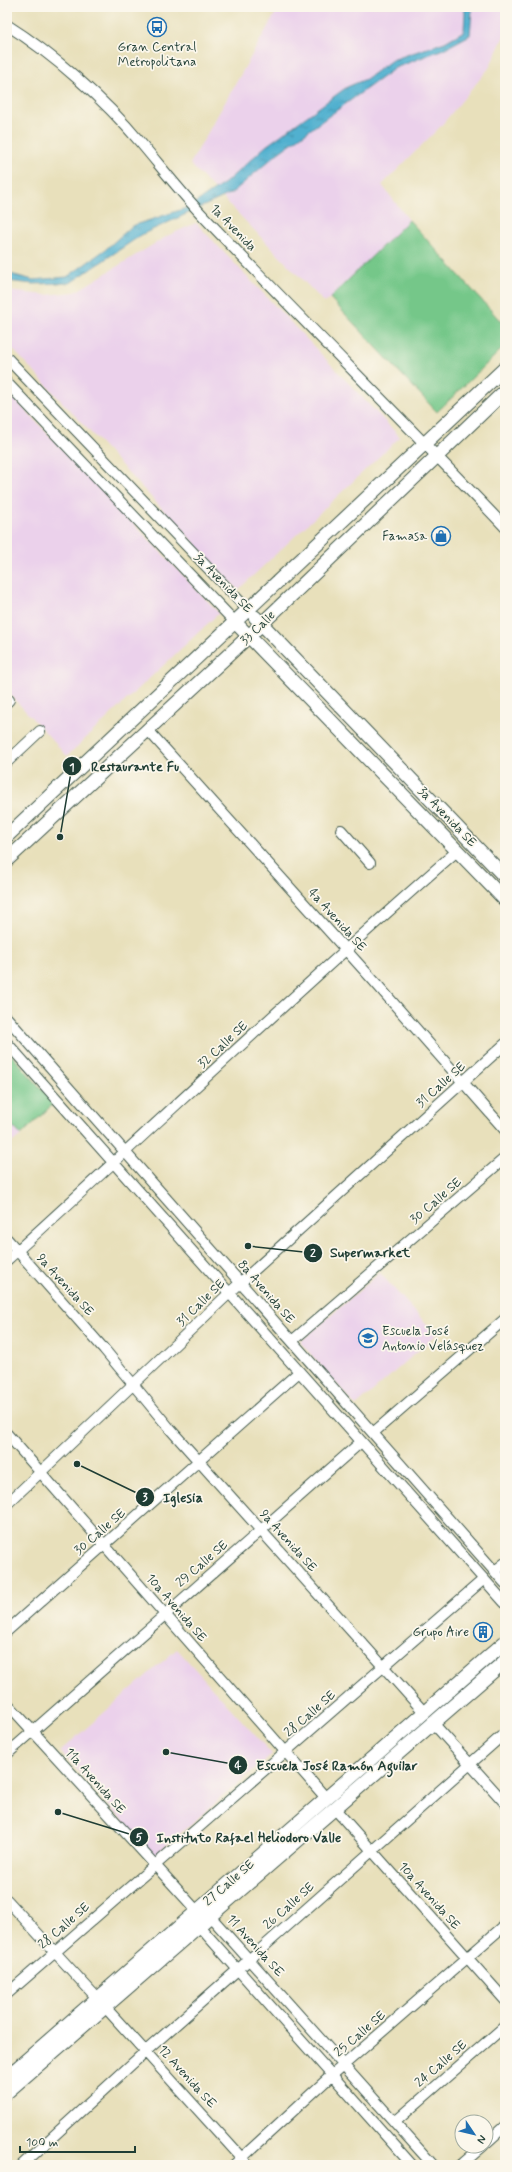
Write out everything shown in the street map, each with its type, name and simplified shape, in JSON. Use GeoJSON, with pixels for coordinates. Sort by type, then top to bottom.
{"type":"FeatureCollection","features":[{"type":"Feature","properties":{"kind":"main road","name":"33 Calle"},"geometry":{"type":"LineString","coordinates":[[8,835],[505,368]]}},
{"type":"Feature","properties":{"kind":"main road","name":"33 Calle"},"geometry":{"type":"LineString","coordinates":[[7,860],[262,624],[505,391]]}},
{"type":"Feature","properties":{"kind":"main road","name":"3a Avenida SE"},"geometry":{"type":"LineString","coordinates":[[248,610],[505,877]]}},
{"type":"Feature","properties":{"kind":"main road","name":"3a Avenida SE"},"geometry":{"type":"LineString","coordinates":[[235,622],[505,900]]}},
{"type":"Feature","properties":{"kind":"main road","name":"27 Calle SE"},"geometry":{"type":"LineString","coordinates":[[7,2092],[197,1911],[505,1642]]}},
{"type":"Feature","properties":{"kind":"main road","name":"27 Calle SE"},"geometry":{"type":"LineString","coordinates":[[7,2077],[199,1926],[505,1660]]}},
{"type":"Feature","properties":{"kind":"street","name":"1a Avenida"},"geometry":{"type":"LineString","coordinates":[[7,25],[34,42],[93,94],[139,141],[205,218],[505,527]]}},
{"type":"Feature","properties":{"kind":"street","name":"3a Avenida SE"},"geometry":{"type":"LineString","coordinates":[[7,358],[248,610]]}},
{"type":"Feature","properties":{"kind":"street","name":"3a Avenida SE"},"geometry":{"type":"LineString","coordinates":[[7,383],[235,622]]}},
{"type":"Feature","properties":{"kind":"street","name":"4a Avenida SE"},"geometry":{"type":"LineString","coordinates":[[148,729],[505,1130]]}},
{"type":"Feature","properties":{"kind":"street"},"geometry":{"type":"LineString","coordinates":[[7,762],[40,731]]}},
{"type":"Feature","properties":{"kind":"street"},"geometry":{"type":"LineString","coordinates":[[341,830],[370,863]]}},
{"type":"Feature","properties":{"kind":"street","name":"32 Calle SE"},"geometry":{"type":"LineString","coordinates":[[7,1260],[126,1153],[345,949],[457,850]]}},
{"type":"Feature","properties":{"kind":"street","name":"8a Avenida SE"},"geometry":{"type":"LineString","coordinates":[[7,1018],[505,1583]]}},
{"type":"Feature","properties":{"kind":"street"},"geometry":{"type":"LineString","coordinates":[[7,1043],[505,1603]]}},
{"type":"Feature","properties":{"kind":"street","name":"31 Calle SE"},"geometry":{"type":"LineString","coordinates":[[7,1504],[133,1386],[229,1293],[464,1083],[505,1044]]}},
{"type":"Feature","properties":{"kind":"street","name":"30 Calle SE"},"geometry":{"type":"LineString","coordinates":[[292,1341],[505,1158]]}},
{"type":"Feature","properties":{"kind":"street","name":"9a Avenida SE"},"geometry":{"type":"LineString","coordinates":[[7,1239],[104,1349],[133,1386],[199,1462],[424,1712]]}},
{"type":"Feature","properties":{"kind":"street"},"geometry":{"type":"LineString","coordinates":[[372,1433],[505,1319]]}},
{"type":"Feature","properties":{"kind":"street","name":"30 Calle SE"},"geometry":{"type":"LineString","coordinates":[[7,1631],[299,1372]]}},
{"type":"Feature","properties":{"kind":"street","name":"10a Avenida SE"},"geometry":{"type":"LineString","coordinates":[[7,1434],[326,1798]]}},
{"type":"Feature","properties":{"kind":"street","name":"29 Calle SE"},"geometry":{"type":"LineString","coordinates":[[7,1754],[164,1614],[361,1442]]}},
{"type":"Feature","properties":{"kind":"street"},"geometry":{"type":"LineString","coordinates":[[495,1571],[505,1563]]}},
{"type":"Feature","properties":{"kind":"street","name":"28 Calle SE"},"geometry":{"type":"LineString","coordinates":[[8,1991],[484,1579]]}},
{"type":"Feature","properties":{"kind":"street","name":"11a Avenida SE"},"geometry":{"type":"LineString","coordinates":[[7,1703],[197,1911]]}},
{"type":"Feature","properties":{"kind":"street"},"geometry":{"type":"LineString","coordinates":[[434,1722],[505,1803]]}},
{"type":"Feature","properties":{"kind":"street","name":"26 Calle SE"},"geometry":{"type":"LineString","coordinates":[[22,2165],[146,2050],[505,1733]]}},
{"type":"Feature","properties":{"kind":"street","name":"10a Avenida SE"},"geometry":{"type":"LineString","coordinates":[[334,1808],[505,2000]]}},
{"type":"Feature","properties":{"kind":"street","name":"12 Avenida SE"},"geometry":{"type":"LineString","coordinates":[[7,1900],[146,2050],[241,2163]]}},
{"type":"Feature","properties":{"kind":"street"},"geometry":{"type":"LineString","coordinates":[[197,1911],[199,1926],[331,2076],[412,2165]]}},
{"type":"Feature","properties":{"kind":"street","name":"11 Avenida SE"},"geometry":{"type":"LineString","coordinates":[[197,1911],[210,1916],[433,2165]]}},
{"type":"Feature","properties":{"kind":"street","name":"25 Calle SE"},"geometry":{"type":"LineString","coordinates":[[241,2163],[331,2076],[505,1925]]}},
{"type":"Feature","properties":{"kind":"street","name":"24 Calle SE"},"geometry":{"type":"LineString","coordinates":[[395,2122],[505,2026]]}},
{"type":"Feature","properties":{"kind":"street"},"geometry":{"type":"LineString","coordinates":[[494,2136],[505,2126]]}},
{"type":"Feature","properties":{"kind":"street"},"geometry":{"type":"LineString","coordinates":[[461,2165],[474,2154]]}},
{"type":"Feature","properties":{"kind":"shaded area"},"geometry":{"type":"Polygon","coordinates":[[[279,7],[505,7],[505,34],[489,68],[440,127],[382,185],[409,220],[325,303],[190,164],[279,7]]]}},
{"type":"Feature","properties":{"kind":"shaded area"},"geometry":{"type":"Polygon","coordinates":[[[196,223],[400,437],[238,590],[7,343],[7,291],[46,295],[75,292],[169,235],[196,223]]]}},
{"type":"Feature","properties":{"kind":"shaded area"},"geometry":{"type":"Polygon","coordinates":[[[7,391],[219,613],[67,756],[7,691],[7,391]]]}},
{"type":"Feature","properties":{"kind":"shaded area"},"geometry":{"type":"Polygon","coordinates":[[[7,1120],[21,1135],[7,1147],[7,1120]]]}},
{"type":"Feature","properties":{"kind":"shaded area","name":"Escuela José Antonio Velásquez"},"geometry":{"type":"Polygon","coordinates":[[[380,1273],[436,1335],[356,1406],[300,1342],[380,1273]]]}},
{"type":"Feature","properties":{"kind":"shaded area"},"geometry":{"type":"Polygon","coordinates":[[[177,1649],[272,1754],[154,1856],[60,1751],[177,1649]]]}},
{"type":"Feature","properties":{"kind":"green space"},"geometry":{"type":"Polygon","coordinates":[[[409,220],[505,326],[505,346],[437,412],[330,298],[409,220]]]}},
{"type":"Feature","properties":{"kind":"green space"},"geometry":{"type":"Polygon","coordinates":[[[7,1050],[54,1103],[21,1135],[7,1120],[7,1050]]]}},
{"type":"Feature","properties":{"kind":"water"},"geometry":{"type":"Polygon","coordinates":[[[462,7],[469,7],[472,11],[470,35],[446,48],[395,68],[278,153],[232,193],[143,234],[70,283],[33,284],[7,281],[7,273],[33,280],[67,277],[106,249],[132,226],[189,207],[225,183],[266,146],[347,87],[366,79],[392,60],[445,42],[464,31],[465,12],[462,7]]]}},
{"type":"Feature","properties":{"kind":"place","name":"Gran Central Metropolitana"},"geometry":{"type":"Point","coordinates":[157,27]}},
{"type":"Feature","properties":{"kind":"place","name":"Famasa"},"geometry":{"type":"Point","coordinates":[441,536]}},
{"type":"Feature","properties":{"kind":"place","name":"Restaurante Fu"},"geometry":{"type":"Point","coordinates":[60,837]}},
{"type":"Feature","properties":{"kind":"place","name":"Supermarket"},"geometry":{"type":"Point","coordinates":[248,1246]}},
{"type":"Feature","properties":{"kind":"place","name":"Escuela José Antonio Velásquez"},"geometry":{"type":"Point","coordinates":[368,1338]}},
{"type":"Feature","properties":{"kind":"place","name":"Iglesia"},"geometry":{"type":"Point","coordinates":[77,1464]}},
{"type":"Feature","properties":{"kind":"place","name":"Grupo Aire"},"geometry":{"type":"Point","coordinates":[483,1632]}},
{"type":"Feature","properties":{"kind":"place","name":"Escuela José Ramón Aguilar"},"geometry":{"type":"Point","coordinates":[166,1752]}},
{"type":"Feature","properties":{"kind":"place","name":"Instituto Rafael Heliodoro Valle"},"geometry":{"type":"Point","coordinates":[58,1812]}}]}
